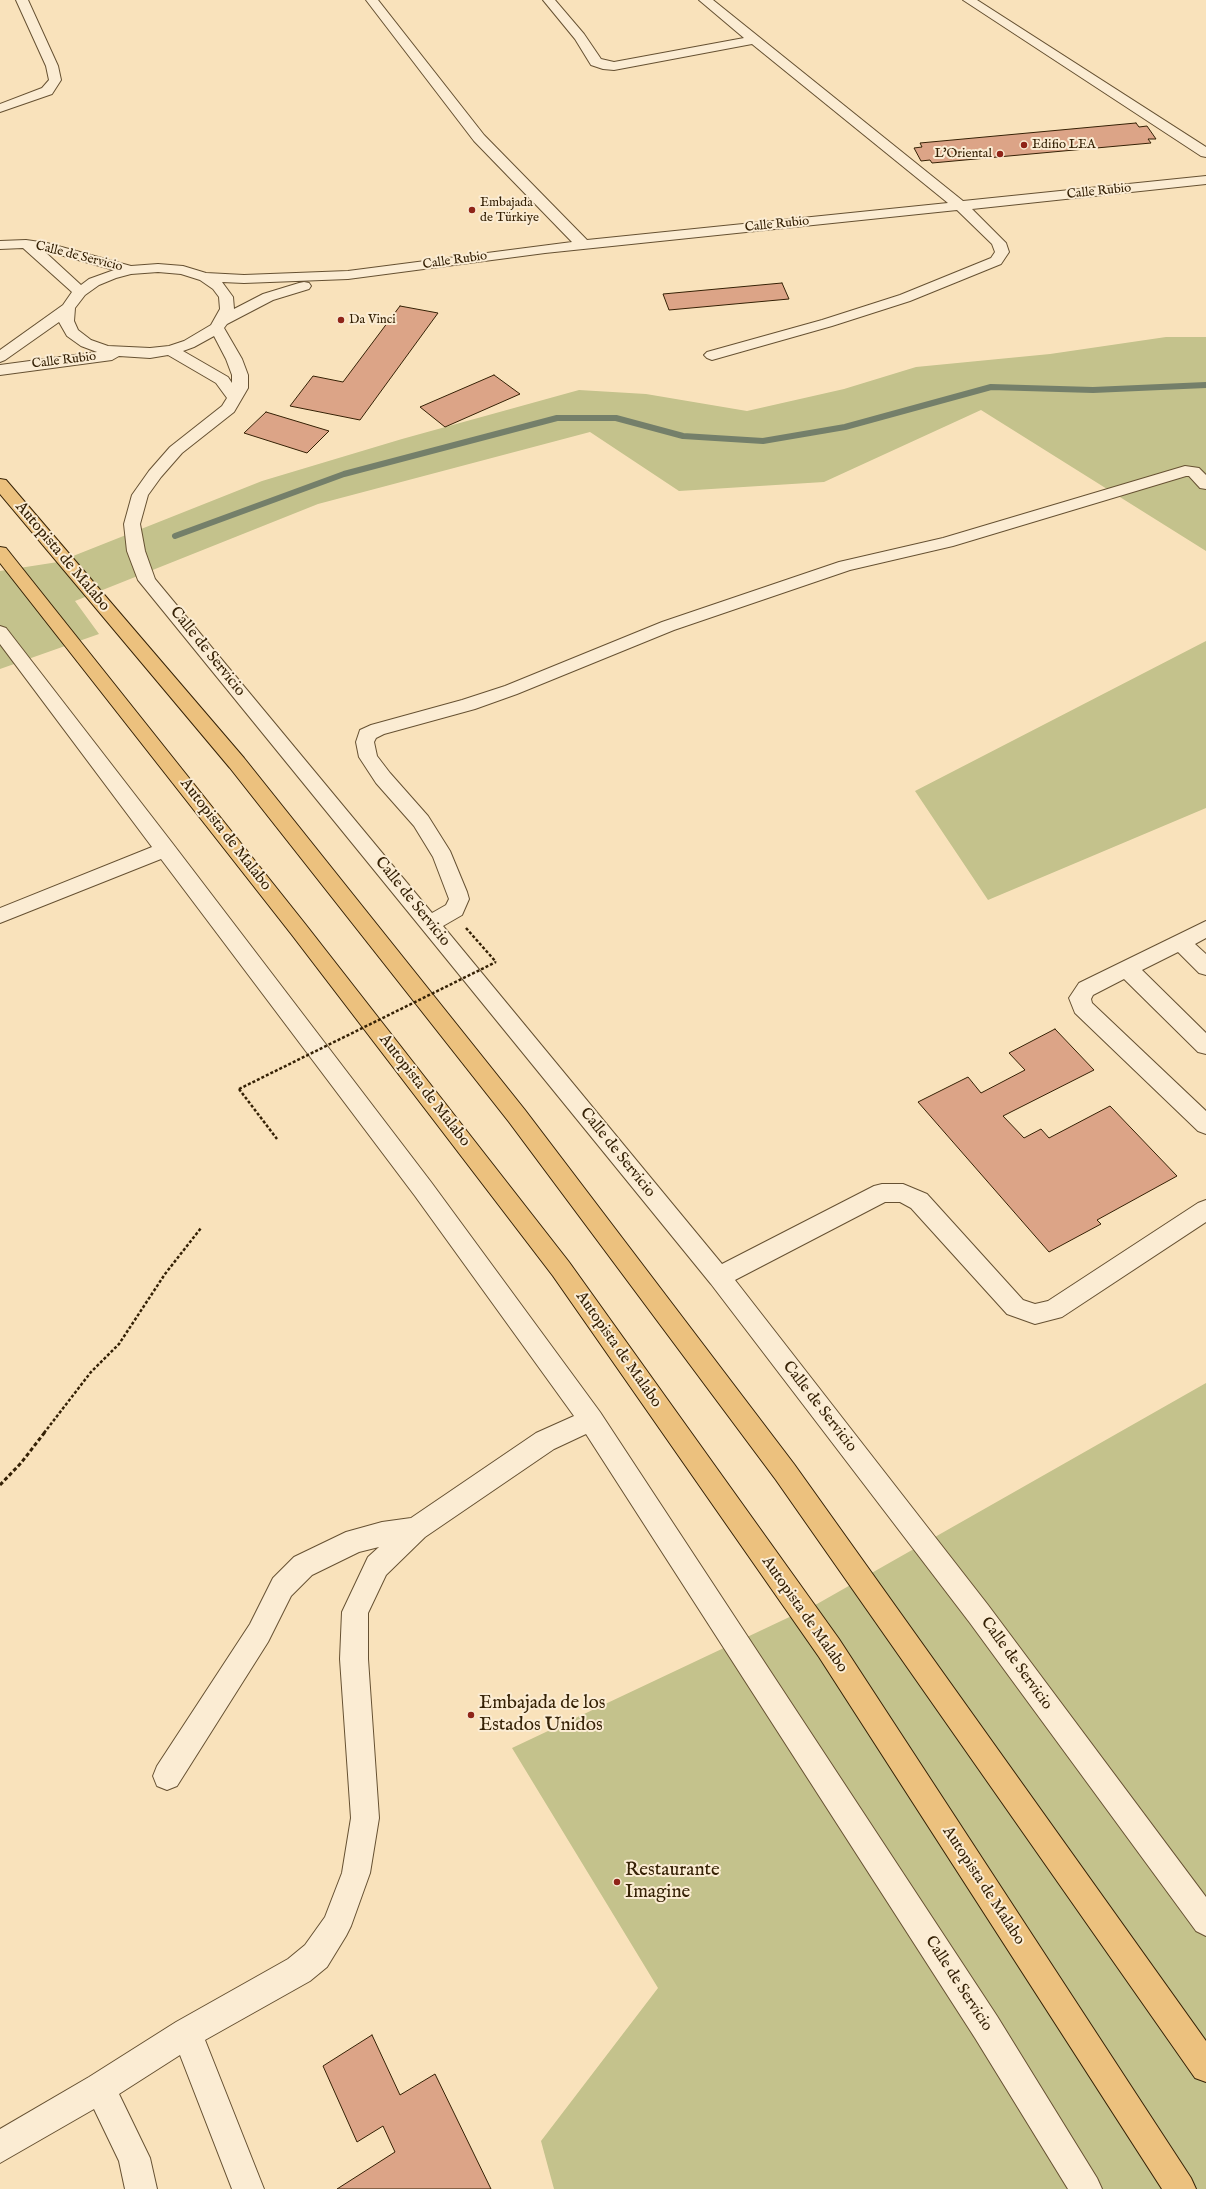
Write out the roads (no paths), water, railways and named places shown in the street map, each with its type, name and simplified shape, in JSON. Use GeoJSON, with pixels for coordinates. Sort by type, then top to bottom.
{"type":"FeatureCollection","features":[{"type":"Feature","properties":{"kind":"highway","name":"Autopista de Malabo"},"geometry":{"type":"LineString","coordinates":[[0,484],[237,764],[517,1116],[785,1472],[1206,2067]]}},
{"type":"Feature","properties":{"kind":"highway","name":"Autopista de Malabo"},"geometry":{"type":"LineString","coordinates":[[0,552],[299,930],[561,1269],[829,1648],[1180,2189]]}},
{"type":"Feature","properties":{"kind":"street"},"geometry":{"type":"LineString","coordinates":[[0,108],[47,91],[55,80],[52,66],[22,0]]}},
{"type":"Feature","properties":{"kind":"street"},"geometry":{"type":"LineString","coordinates":[[372,0],[479,138],[583,245]]}},
{"type":"Feature","properties":{"kind":"street"},"geometry":{"type":"LineString","coordinates":[[549,0],[580,37],[596,62],[603,65],[614,66],[754,40]]}},
{"type":"Feature","properties":{"kind":"street"},"geometry":{"type":"LineString","coordinates":[[705,0],[962,206],[999,243],[1002,252],[996,261],[904,298],[828,323],[712,355]]}},
{"type":"Feature","properties":{"kind":"street"},"geometry":{"type":"LineString","coordinates":[[969,0],[1206,153]]}},
{"type":"Feature","properties":{"kind":"street","name":"Calle Rubio"},"geometry":{"type":"LineString","coordinates":[[205,277],[244,279],[348,275],[583,245],[1206,180]]}},
{"type":"Feature","properties":{"kind":"street","name":"Calle de Servicio"},"geometry":{"type":"LineString","coordinates":[[26,244],[50,263],[80,292]]}},
{"type":"Feature","properties":{"kind":"street","name":"Calle de Servicio"},"geometry":{"type":"LineString","coordinates":[[0,245],[26,244],[47,247],[131,270]]}},
{"type":"Feature","properties":{"kind":"street"},"geometry":{"type":"LineString","coordinates":[[80,292],[94,282],[131,270],[164,268],[183,270],[205,277],[218,286],[226,297],[227,309],[219,325]]}},
{"type":"Feature","properties":{"kind":"street","name":"Calle Rubio"},"geometry":{"type":"LineString","coordinates":[[0,370],[38,364],[171,350],[204,337],[219,325],[274,295],[348,275]]}},
{"type":"Feature","properties":{"kind":"street","name":"Calle Rubio"},"geometry":{"type":"LineString","coordinates":[[0,357],[68,308],[80,292]]}},
{"type":"Feature","properties":{"kind":"street"},"geometry":{"type":"LineString","coordinates":[[68,308],[66,321],[72,333],[86,343],[104,350],[128,354]]}},
{"type":"Feature","properties":{"kind":"street","name":"Calle de Servicio"},"geometry":{"type":"LineString","coordinates":[[219,325],[240,375],[240,388],[228,409],[214,423],[176,450],[154,474],[140,495],[132,524],[136,551],[147,580],[719,1278],[979,1614],[1206,1921]]}},
{"type":"Feature","properties":{"kind":"street"},"geometry":{"type":"LineString","coordinates":[[171,350],[222,380],[235,398]]}},
{"type":"Feature","properties":{"kind":"street"},"geometry":{"type":"LineString","coordinates":[[429,924],[455,910],[459,899],[457,892],[443,856],[421,821],[383,778],[368,757],[365,742],[367,734],[378,729],[468,705],[511,690],[668,626],[845,566],[947,542],[1185,471],[1193,471],[1206,484]]}},
{"type":"Feature","properties":{"kind":"street","name":"Calle de Servicio"},"geometry":{"type":"LineString","coordinates":[[0,632],[423,1189],[591,1420],[986,2027],[1086,2189]]}},
{"type":"Feature","properties":{"kind":"street"},"geometry":{"type":"LineString","coordinates":[[0,916],[166,849]]}},
{"type":"Feature","properties":{"kind":"street"},"geometry":{"type":"LineString","coordinates":[[1206,929],[1086,989],[1080,998],[1084,1007],[1206,1125]]}},
{"type":"Feature","properties":{"kind":"street"},"geometry":{"type":"LineString","coordinates":[[1180,942],[1206,967]]}},
{"type":"Feature","properties":{"kind":"street"},"geometry":{"type":"LineString","coordinates":[[1127,969],[1206,1046]]}},
{"type":"Feature","properties":{"kind":"street"},"geometry":{"type":"LineString","coordinates":[[719,1278],[882,1193],[903,1194],[919,1201],[1015,1307],[1035,1314],[1054,1310],[1206,1210]]}},
{"type":"Feature","properties":{"kind":"street"},"geometry":{"type":"LineString","coordinates":[[0,2147],[100,2088],[187,2033],[299,1970],[316,1956],[336,1926],[356,1873],[365,1818],[354,1659],[355,1612],[377,1566],[416,1529],[545,1441],[591,1420]]}},
{"type":"Feature","properties":{"kind":"street"},"geometry":{"type":"LineString","coordinates":[[167,1776],[259,1633],[282,1587],[303,1566],[355,1542],[382,1534],[416,1529]]}},
{"type":"Feature","properties":{"kind":"street"},"geometry":{"type":"LineString","coordinates":[[187,2033],[248,2189]]}},
{"type":"Feature","properties":{"kind":"street"},"geometry":{"type":"LineString","coordinates":[[100,2088],[134,2158],[141,2189]]}},
{"type":"Feature","properties":{"kind":"waterway"},"geometry":{"type":"LineString","coordinates":[[175,536],[344,474],[557,418],[616,418],[683,436],[763,441],[845,427],[991,387],[1093,390],[1206,385]]}},
{"type":"Feature","properties":{"kind":"place","name":"Edifio LEA"},"geometry":{"type":"Point","coordinates":[1024,145]}},
{"type":"Feature","properties":{"kind":"place","name":"L'Oriental"},"geometry":{"type":"Point","coordinates":[1000,154]}},
{"type":"Feature","properties":{"kind":"place","name":"Embajada de Türkiye"},"geometry":{"type":"Point","coordinates":[472,210]}},
{"type":"Feature","properties":{"kind":"place","name":"Da Vinci"},"geometry":{"type":"Point","coordinates":[341,320]}},
{"type":"Feature","properties":{"kind":"place","name":"Embajada de los Estados Unidos"},"geometry":{"type":"Point","coordinates":[471,1715]}},
{"type":"Feature","properties":{"kind":"place","name":"Restaurante Imagine"},"geometry":{"type":"Point","coordinates":[617,1882]}}]}
